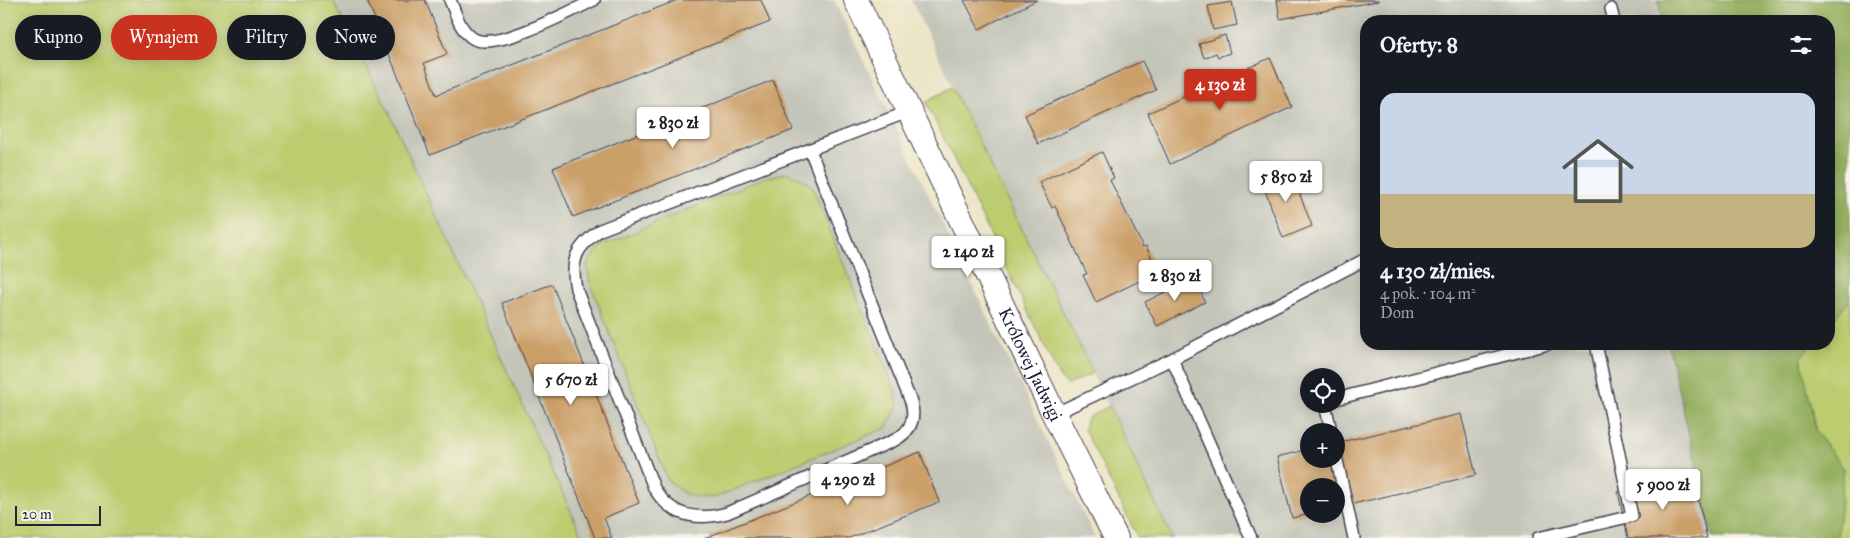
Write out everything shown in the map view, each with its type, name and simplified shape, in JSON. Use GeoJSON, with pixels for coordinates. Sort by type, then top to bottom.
{"type":"FeatureCollection","features":[{"type":"Feature","properties":{"kind":"street","name":"Królowej Jadwigi"},"geometry":{"type":"LineString","coordinates":[[856,0],[1054,414],[1116,538]]}},
{"type":"Feature","properties":{"kind":"lane"},"geometry":{"type":"LineString","coordinates":[[450,0],[461,26],[475,40],[484,42],[510,37],[594,0]]}},
{"type":"Feature","properties":{"kind":"lane"},"geometry":{"type":"LineString","coordinates":[[1611,9],[1612,15]]}},
{"type":"Feature","properties":{"kind":"lane"},"geometry":{"type":"LineString","coordinates":[[810,150],[911,402],[913,418],[911,426],[907,432],[895,440],[727,513],[695,518],[666,503],[654,488],[576,289],[573,265],[577,253],[586,240],[600,230],[910,111]]}},
{"type":"Feature","properties":{"kind":"lane"},"geometry":{"type":"LineString","coordinates":[[1054,414],[1172,359],[1360,262]]}},
{"type":"Feature","properties":{"kind":"lane"},"geometry":{"type":"LineString","coordinates":[[1345,397],[1525,350]]}},
{"type":"Feature","properties":{"kind":"lane"},"geometry":{"type":"LineString","coordinates":[[1538,538],[1632,516],[1597,350]]}},
{"type":"Feature","properties":{"kind":"lane"},"geometry":{"type":"LineString","coordinates":[[1172,359],[1251,538]]}},
{"type":"Feature","properties":{"kind":"lane"},"geometry":{"type":"LineString","coordinates":[[1339,468],[1354,538]]}},
{"type":"Feature","properties":{"kind":"shaded area"},"geometry":{"type":"Polygon","coordinates":[[[333,0],[834,0],[1095,538],[583,538],[390,114],[363,60],[395,60],[395,15],[340,15],[333,0]]]}},
{"type":"Feature","properties":{"kind":"shaded area"},"geometry":{"type":"Polygon","coordinates":[[[911,0],[1658,0],[1661,15],[1360,15],[1360,350],[1669,350],[1713,538],[1172,538],[911,0]]]}},
{"type":"Feature","properties":{"kind":"green space"},"geometry":{"type":"Polygon","coordinates":[[[0,0],[333,0],[340,15],[316,15],[316,60],[363,60],[390,114],[583,538],[0,538],[0,0]]]}},
{"type":"Feature","properties":{"kind":"green space"},"geometry":{"type":"Polygon","coordinates":[[[1658,0],[1850,0],[1850,300],[1835,318],[1835,15],[1661,15],[1658,0]]]}},
{"type":"Feature","properties":{"kind":"green space"},"geometry":{"type":"Polygon","coordinates":[[[952,87],[1093,373],[1068,385],[1060,378],[926,102],[952,87]]]}},
{"type":"Feature","properties":{"kind":"green space"},"geometry":{"type":"Polygon","coordinates":[[[788,173],[801,178],[812,186],[896,393],[898,407],[886,428],[716,497],[695,497],[680,490],[668,481],[590,283],[587,265],[595,253],[604,245],[766,177],[788,173]]]}},
{"type":"Feature","properties":{"kind":"green space"},"geometry":{"type":"Polygon","coordinates":[[[1850,300],[1850,538],[1837,538],[1844,469],[1816,432],[1800,357],[1806,350],[1835,350],[1835,318],[1850,300]]]}},
{"type":"Feature","properties":{"kind":"green space"},"geometry":{"type":"Polygon","coordinates":[[[1669,350],[1807,350],[1801,357],[1816,432],[1844,469],[1837,538],[1713,538],[1669,350]]]}},
{"type":"Feature","properties":{"kind":"green space"},"geometry":{"type":"Polygon","coordinates":[[[1109,406],[1172,538],[1138,538],[1084,429],[1087,418],[1109,406]]]}},
{"type":"Feature","properties":{"kind":"building"},"geometry":{"type":"Polygon","coordinates":[[[367,0],[425,0],[447,54],[424,63],[436,95],[678,0],[761,0],[770,22],[430,155],[391,60],[395,60],[395,15],[373,15],[367,0]]]}},
{"type":"Feature","properties":{"kind":"building"},"geometry":{"type":"Polygon","coordinates":[[[964,0],[1037,0],[979,29],[964,0]]]}},
{"type":"Feature","properties":{"kind":"building"},"geometry":{"type":"Polygon","coordinates":[[[1277,0],[1378,0],[1378,1],[1280,19],[1277,0]]]}},
{"type":"Feature","properties":{"kind":"building"},"geometry":{"type":"Polygon","coordinates":[[[1232,2],[1237,25],[1213,30],[1208,6],[1232,2]]]}},
{"type":"Feature","properties":{"kind":"building"},"geometry":{"type":"Polygon","coordinates":[[[1225,35],[1230,53],[1218,57],[1216,53],[1204,58],[1199,44],[1225,35]]]}},
{"type":"Feature","properties":{"kind":"building"},"geometry":{"type":"Polygon","coordinates":[[[1270,58],[1292,107],[1170,164],[1148,113],[1270,58]]]}},
{"type":"Feature","properties":{"kind":"building"},"geometry":{"type":"Polygon","coordinates":[[[1142,61],[1156,90],[1038,144],[1025,115],[1142,61]]]}},
{"type":"Feature","properties":{"kind":"building"},"geometry":{"type":"Polygon","coordinates":[[[773,80],[793,130],[573,217],[553,168],[773,80]]]}},
{"type":"Feature","properties":{"kind":"building"},"geometry":{"type":"Polygon","coordinates":[[[1102,152],[1114,178],[1110,180],[1143,247],[1146,246],[1158,272],[1096,302],[1083,275],[1087,274],[1055,206],[1052,208],[1039,182],[1102,152]]]}},
{"type":"Feature","properties":{"kind":"building"},"geometry":{"type":"Polygon","coordinates":[[[1290,169],[1312,226],[1283,238],[1261,180],[1290,169]]]}},
{"type":"Feature","properties":{"kind":"building"},"geometry":{"type":"Polygon","coordinates":[[[1194,278],[1205,302],[1157,326],[1145,302],[1194,278]]]}},
{"type":"Feature","properties":{"kind":"building"},"geometry":{"type":"Polygon","coordinates":[[[552,284],[639,503],[604,518],[612,538],[595,538],[502,303],[552,284]]]}},
{"type":"Feature","properties":{"kind":"building"},"geometry":{"type":"Polygon","coordinates":[[[1461,414],[1476,475],[1345,506],[1345,478],[1300,478],[1300,516],[1292,518],[1277,457],[1300,451],[1300,468],[1345,468],[1345,441],[1461,414]]]}},
{"type":"Feature","properties":{"kind":"building"},"geometry":{"type":"Polygon","coordinates":[[[920,452],[939,502],[849,538],[705,538],[920,452]]]}},
{"type":"Feature","properties":{"kind":"building"},"geometry":{"type":"Polygon","coordinates":[[[1693,476],[1707,538],[1628,538],[1618,492],[1693,476]]]}}]}
